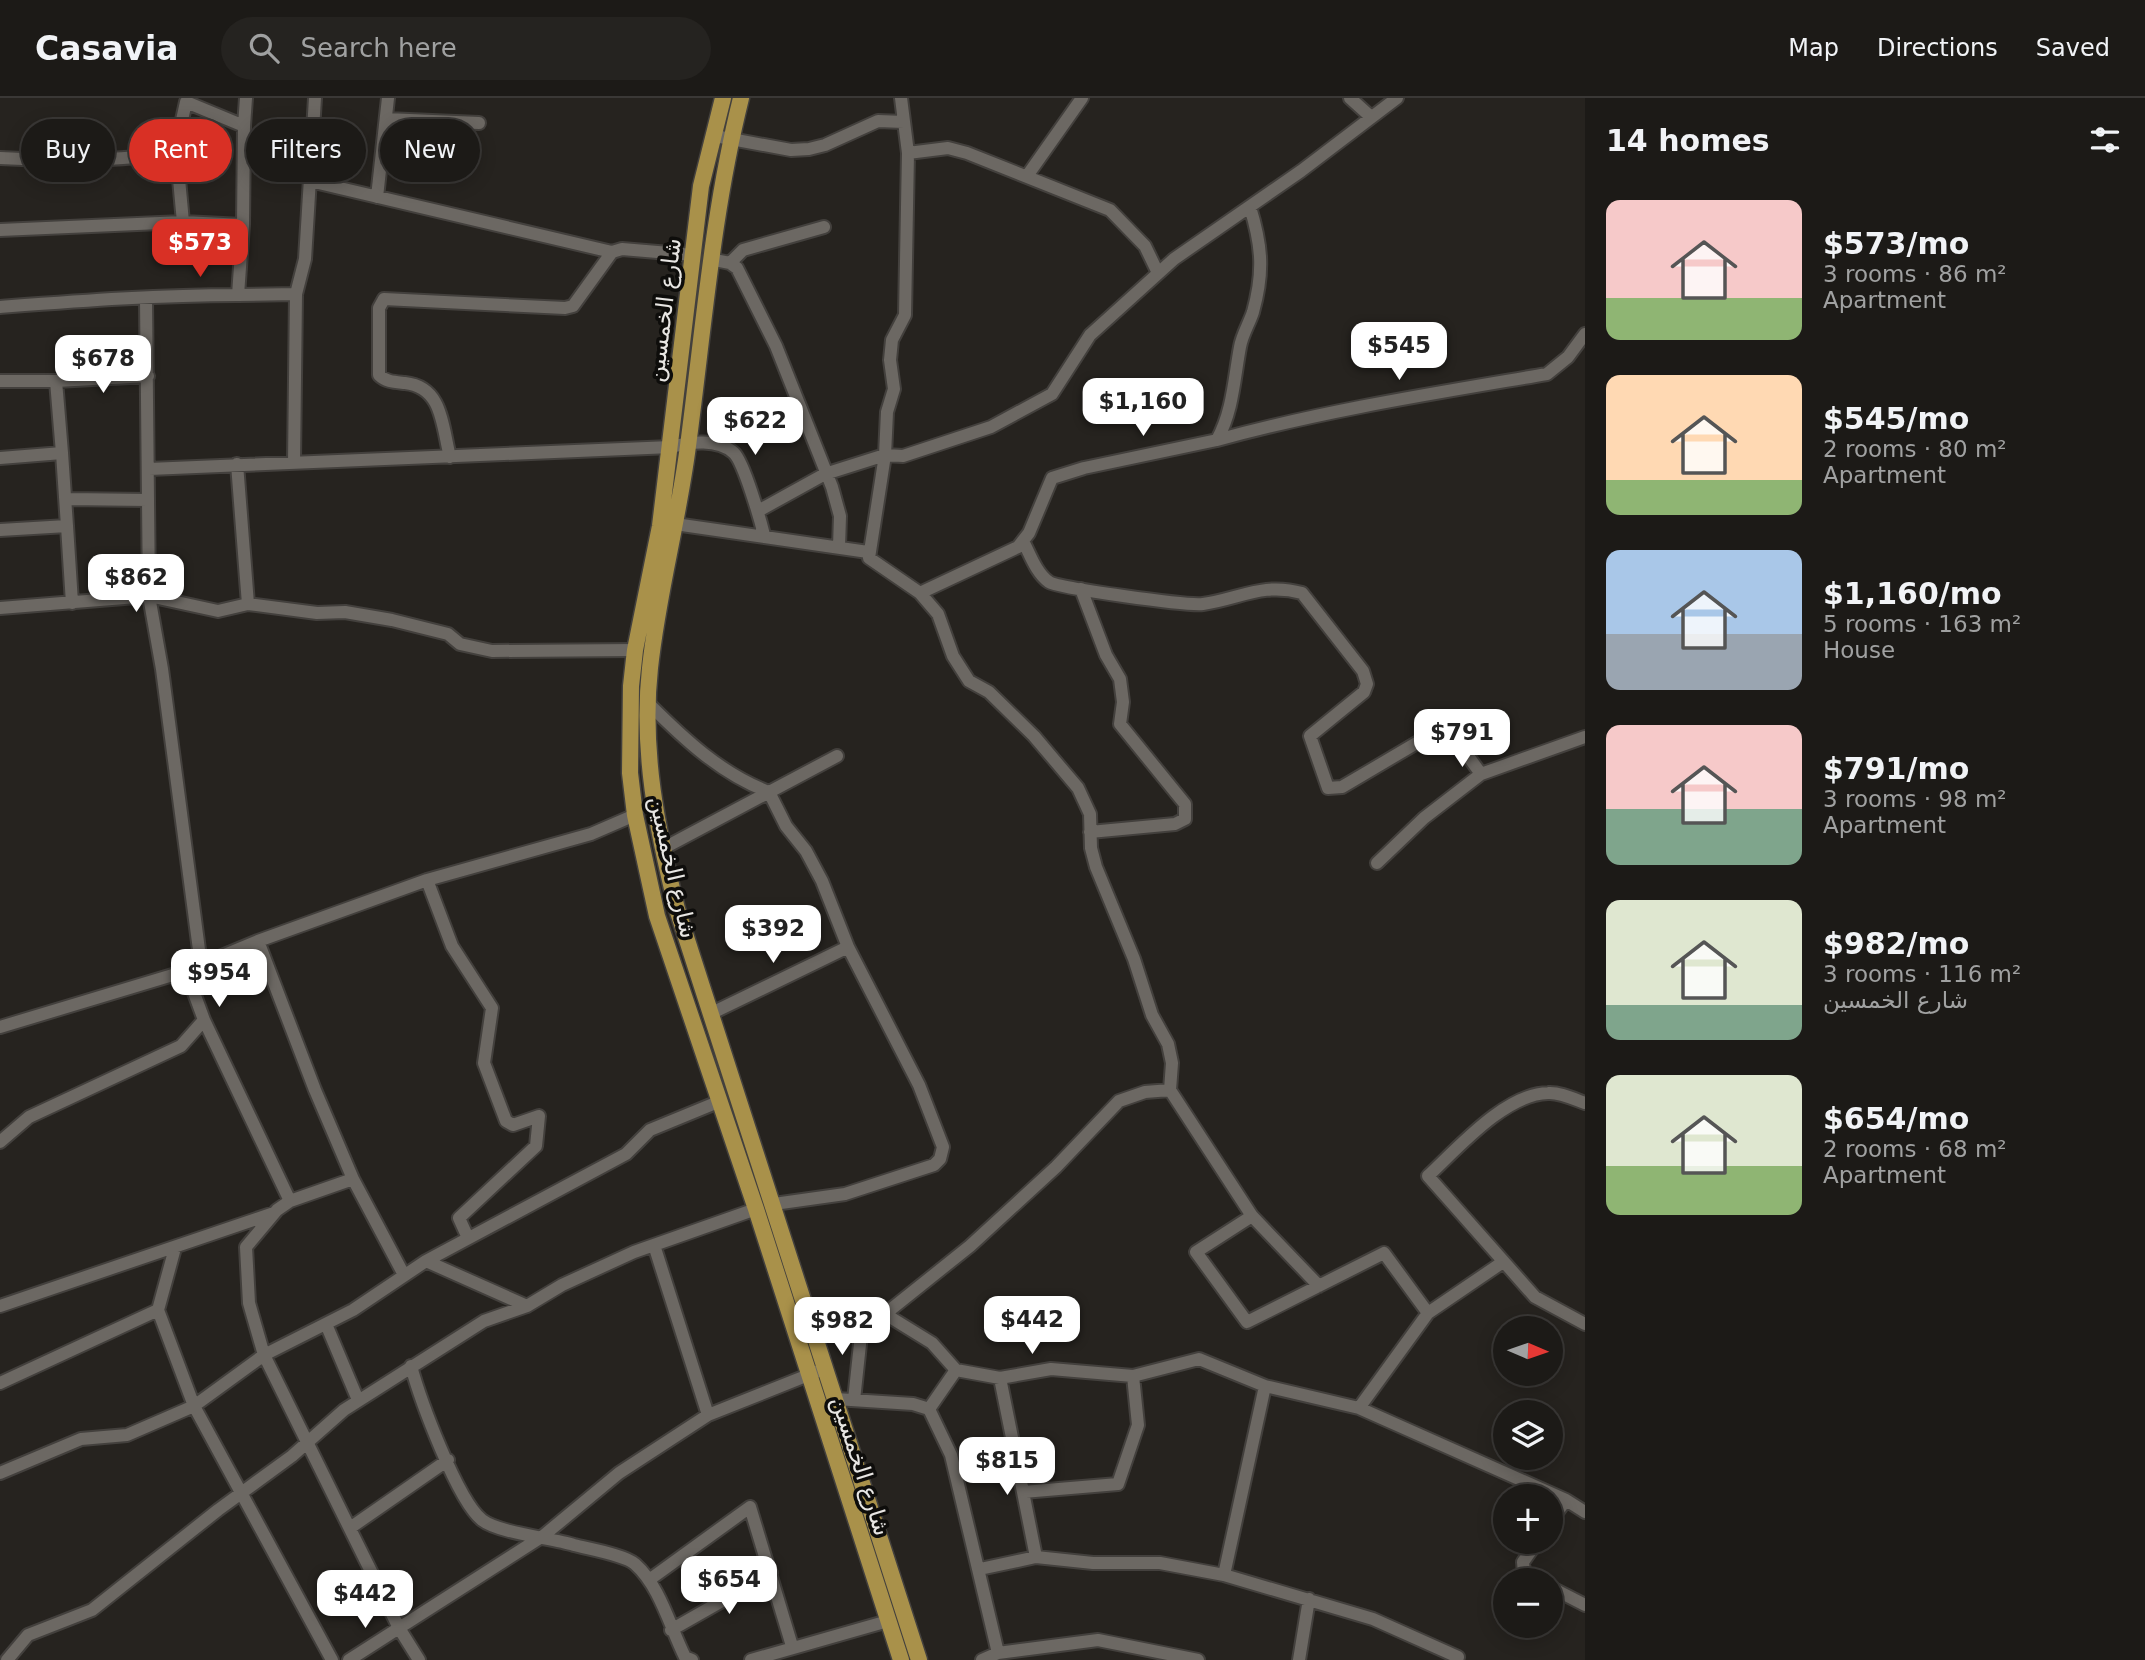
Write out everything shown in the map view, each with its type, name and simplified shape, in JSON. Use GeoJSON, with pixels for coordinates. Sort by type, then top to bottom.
{"type":"FeatureCollection","features":[{"type":"Feature","properties":{"kind":"main road","name":"شارع الخمسين"},"geometry":{"type":"LineString","coordinates":[[723,98],[723,138],[689,442],[650,667],[650,772],[662,849],[677,909],[752,1134],[919,1660]]}},
{"type":"Feature","properties":{"kind":"main road","name":"شارع الخمسين"},"geometry":{"type":"LineString","coordinates":[[741,98],[701,186],[660,526],[635,650],[631,686],[630,773],[635,815],[657,916],[756,1209],[901,1660]]}},
{"type":"Feature","properties":{"kind":"main road"},"geometry":{"type":"LineString","coordinates":[[690,276],[708,277]]}},
{"type":"Feature","properties":{"kind":"main road"},"geometry":{"type":"LineString","coordinates":[[630,773],[650,772]]}},
{"type":"Feature","properties":{"kind":"main road"},"geometry":{"type":"LineString","coordinates":[[734,1143],[752,1134]]}},
{"type":"Feature","properties":{"kind":"street"},"geometry":{"type":"LineString","coordinates":[[238,295],[243,225],[246,98]]}},
{"type":"Feature","properties":{"kind":"street"},"geometry":{"type":"LineString","coordinates":[[314,119],[315,98]]}},
{"type":"Feature","properties":{"kind":"street"},"geometry":{"type":"LineString","coordinates":[[386,119],[388,98]]}},
{"type":"Feature","properties":{"kind":"street"},"geometry":{"type":"LineString","coordinates":[[901,98],[908,153],[905,315],[892,340],[890,360],[894,388],[887,412],[886,455],[869,558],[920,593],[938,614],[953,656],[969,681],[989,692],[1034,736],[1078,788],[1090,814],[1096,867],[1134,959],[1152,1015],[1168,1044],[1172,1063],[1170,1090],[1252,1216],[1319,1286]]}},
{"type":"Feature","properties":{"kind":"street"},"geometry":{"type":"LineString","coordinates":[[1027,176],[1082,98]]}},
{"type":"Feature","properties":{"kind":"street"},"geometry":{"type":"LineString","coordinates":[[1350,98],[1371,117]]}},
{"type":"Feature","properties":{"kind":"street"},"geometry":{"type":"LineString","coordinates":[[758,511],[825,474],[886,455],[904,456],[991,426],[1052,394],[1090,335],[1158,274],[1396,98]]}},
{"type":"Feature","properties":{"kind":"street"},"geometry":{"type":"LineString","coordinates":[[180,119],[183,100],[244,125]]}},
{"type":"Feature","properties":{"kind":"street"},"geometry":{"type":"LineString","coordinates":[[723,138],[791,150],[809,149],[825,145],[878,121],[904,122]]}},
{"type":"Feature","properties":{"kind":"street"},"geometry":{"type":"LineString","coordinates":[[908,153],[948,148],[987,159],[1110,210],[1145,246],[1158,274]]}},
{"type":"Feature","properties":{"kind":"street"},"geometry":{"type":"LineString","coordinates":[[0,158],[129,156]]}},
{"type":"Feature","properties":{"kind":"street"},"geometry":{"type":"LineString","coordinates":[[377,197],[380,171]]}},
{"type":"Feature","properties":{"kind":"street"},"geometry":{"type":"LineString","coordinates":[[179,182],[183,222]]}},
{"type":"Feature","properties":{"kind":"street"},"geometry":{"type":"LineString","coordinates":[[294,462],[296,294],[305,259],[310,182]]}},
{"type":"Feature","properties":{"kind":"street"},"geometry":{"type":"LineString","coordinates":[[314,182],[612,252]]}},
{"type":"Feature","properties":{"kind":"street"},"geometry":{"type":"LineString","coordinates":[[1217,440],[1228,420],[1240,343],[1252,315],[1261,278],[1261,243],[1250,207]]}},
{"type":"Feature","properties":{"kind":"street"},"geometry":{"type":"LineString","coordinates":[[0,230],[183,222],[243,225]]}},
{"type":"Feature","properties":{"kind":"street"},"geometry":{"type":"LineString","coordinates":[[730,262],[743,250],[824,228]]}},
{"type":"Feature","properties":{"kind":"street"},"geometry":{"type":"LineString","coordinates":[[450,457],[436,401],[428,390],[418,384],[384,380],[379,375],[379,308],[384,299],[565,309],[573,306],[612,252],[622,248],[693,255]]}},
{"type":"Feature","properties":{"kind":"street"},"geometry":{"type":"LineString","coordinates":[[710,259],[730,262],[737,268],[776,346],[840,516],[839,547]]}},
{"type":"Feature","properties":{"kind":"street"},"geometry":{"type":"LineString","coordinates":[[0,307],[121,297],[146,299],[296,294]]}},
{"type":"Feature","properties":{"kind":"street"},"geometry":{"type":"LineString","coordinates":[[146,299],[149,596],[162,669],[201,965]]}},
{"type":"Feature","properties":{"kind":"street"},"geometry":{"type":"LineString","coordinates":[[920,593],[1018,547],[1052,478],[1084,468],[1217,440],[1290,420],[1547,374],[1568,357],[1585,334]]}},
{"type":"Feature","properties":{"kind":"street"},"geometry":{"type":"LineString","coordinates":[[0,381],[148,376]]}},
{"type":"Feature","properties":{"kind":"street"},"geometry":{"type":"LineString","coordinates":[[56,381],[67,499],[72,603]]}},
{"type":"Feature","properties":{"kind":"street"},"geometry":{"type":"LineString","coordinates":[[149,469],[671,447],[689,442],[722,445],[735,454],[758,511],[764,535]]}},
{"type":"Feature","properties":{"kind":"street"},"geometry":{"type":"LineString","coordinates":[[0,458],[62,453]]}},
{"type":"Feature","properties":{"kind":"street"},"geometry":{"type":"LineString","coordinates":[[237,464],[248,604]]}},
{"type":"Feature","properties":{"kind":"street"},"geometry":{"type":"LineString","coordinates":[[67,499],[148,500]]}},
{"type":"Feature","properties":{"kind":"street"},"geometry":{"type":"LineString","coordinates":[[675,524],[868,552]]}},
{"type":"Feature","properties":{"kind":"street"},"geometry":{"type":"LineString","coordinates":[[0,530],[67,526]]}},
{"type":"Feature","properties":{"kind":"street"},"geometry":{"type":"LineString","coordinates":[[1023,541],[1036,567],[1049,582],[1081,589],[1200,604],[1245,592],[1288,589],[1302,593],[1363,671],[1367,684],[1364,692],[1310,736],[1328,788],[1342,787],[1442,728],[1450,731],[1480,774]]}},
{"type":"Feature","properties":{"kind":"street"},"geometry":{"type":"LineString","coordinates":[[1081,589],[1106,655],[1120,679],[1124,702],[1120,724],[1185,804],[1185,819],[1175,824],[1090,832]]}},
{"type":"Feature","properties":{"kind":"street"},"geometry":{"type":"LineString","coordinates":[[0,608],[149,596],[218,611],[248,604],[317,612],[345,612],[448,635],[460,644],[492,651],[635,650]]}},
{"type":"Feature","properties":{"kind":"street"},"geometry":{"type":"LineString","coordinates":[[648,703],[713,763],[747,784],[769,792],[786,826],[806,851],[822,881],[848,947],[919,1085],[943,1147],[940,1160],[934,1165],[845,1194],[774,1204]]}},
{"type":"Feature","properties":{"kind":"street"},"geometry":{"type":"LineString","coordinates":[[1377,863],[1424,818],[1480,774],[1585,737]]}},
{"type":"Feature","properties":{"kind":"street"},"geometry":{"type":"LineString","coordinates":[[662,849],[837,756]]}},
{"type":"Feature","properties":{"kind":"street"},"geometry":{"type":"LineString","coordinates":[[0,1027],[187,971],[258,941],[427,880],[591,834],[635,815]]}},
{"type":"Feature","properties":{"kind":"street"},"geometry":{"type":"LineString","coordinates":[[427,880],[452,946],[492,1008],[484,1063],[506,1121],[513,1125],[539,1116],[536,1146],[459,1218],[468,1238]]}},
{"type":"Feature","properties":{"kind":"street"},"geometry":{"type":"LineString","coordinates":[[258,941],[315,1090],[353,1179],[404,1275]]}},
{"type":"Feature","properties":{"kind":"street"},"geometry":{"type":"LineString","coordinates":[[712,1013],[848,947]]}},
{"type":"Feature","properties":{"kind":"street"},"geometry":{"type":"LineString","coordinates":[[187,971],[204,1020],[290,1201]]}},
{"type":"Feature","properties":{"kind":"street"},"geometry":{"type":"LineString","coordinates":[[0,1142],[29,1116],[181,1046],[204,1020]]}},
{"type":"Feature","properties":{"kind":"street"},"geometry":{"type":"LineString","coordinates":[[811,1322],[885,1314],[980,1237],[1056,1167],[1119,1101],[1145,1092],[1170,1090]]}},
{"type":"Feature","properties":{"kind":"street"},"geometry":{"type":"LineString","coordinates":[[1585,1102],[1549,1092],[1527,1097],[1480,1127],[1428,1176],[1535,1297],[1585,1324]]}},
{"type":"Feature","properties":{"kind":"street"},"geometry":{"type":"LineString","coordinates":[[0,1473],[80,1439],[127,1435],[194,1406],[264,1355],[353,1310],[426,1261],[626,1154],[650,1130],[718,1102]]}},
{"type":"Feature","properties":{"kind":"street"},"geometry":{"type":"LineString","coordinates":[[353,1179],[290,1201],[275,1213],[246,1247],[249,1303],[264,1355],[399,1628],[419,1660]]}},
{"type":"Feature","properties":{"kind":"street"},"geometry":{"type":"LineString","coordinates":[[7,1660],[28,1635],[92,1611],[308,1444],[358,1400],[484,1321],[527,1306],[562,1285],[654,1245],[756,1209]]}},
{"type":"Feature","properties":{"kind":"street"},"geometry":{"type":"LineString","coordinates":[[0,1306],[275,1213]]}},
{"type":"Feature","properties":{"kind":"street"},"geometry":{"type":"LineString","coordinates":[[1252,1216],[1196,1252],[1247,1322],[1384,1253],[1428,1313]]}},
{"type":"Feature","properties":{"kind":"street"},"geometry":{"type":"LineString","coordinates":[[654,1245],[708,1415]]}},
{"type":"Feature","properties":{"kind":"street"},"geometry":{"type":"LineString","coordinates":[[175,1248],[158,1310],[194,1406],[332,1660]]}},
{"type":"Feature","properties":{"kind":"street"},"geometry":{"type":"LineString","coordinates":[[426,1261],[527,1306]]}},
{"type":"Feature","properties":{"kind":"street"},"geometry":{"type":"LineString","coordinates":[[1359,1408],[1428,1313],[1503,1262]]}},
{"type":"Feature","properties":{"kind":"street"},"geometry":{"type":"LineString","coordinates":[[0,1383],[158,1310]]}},
{"type":"Feature","properties":{"kind":"street"},"geometry":{"type":"LineString","coordinates":[[885,1314],[932,1343],[956,1370],[1000,1378],[1051,1369],[1133,1376],[1199,1359],[1265,1386],[1359,1408],[1566,1500],[1585,1512]]}},
{"type":"Feature","properties":{"kind":"street"},"geometry":{"type":"LineString","coordinates":[[854,1401],[863,1316]]}},
{"type":"Feature","properties":{"kind":"street"},"geometry":{"type":"LineString","coordinates":[[326,1324],[358,1400]]}},
{"type":"Feature","properties":{"kind":"street"},"geometry":{"type":"LineString","coordinates":[[411,1366],[425,1413],[467,1499],[482,1520],[507,1530],[543,1536],[633,1561],[649,1580],[685,1657],[692,1660]]}},
{"type":"Feature","properties":{"kind":"street"},"geometry":{"type":"LineString","coordinates":[[349,1660],[543,1536],[619,1473],[708,1415],[807,1373],[826,1368]]}},
{"type":"Feature","properties":{"kind":"street"},"geometry":{"type":"LineString","coordinates":[[929,1409],[956,1370]]}},
{"type":"Feature","properties":{"kind":"street"},"geometry":{"type":"LineString","coordinates":[[1023,1492],[1118,1484],[1138,1425],[1133,1376]]}},
{"type":"Feature","properties":{"kind":"street"},"geometry":{"type":"LineString","coordinates":[[1000,1378],[1036,1557]]}},
{"type":"Feature","properties":{"kind":"street"},"geometry":{"type":"LineString","coordinates":[[1224,1575],[1265,1386]]}},
{"type":"Feature","properties":{"kind":"street"},"geometry":{"type":"LineString","coordinates":[[836,1399],[913,1404],[929,1409],[951,1455],[998,1653]]}},
{"type":"Feature","properties":{"kind":"street"},"geometry":{"type":"LineString","coordinates":[[350,1528],[448,1460]]}},
{"type":"Feature","properties":{"kind":"street"},"geometry":{"type":"LineString","coordinates":[[1563,1504],[1566,1500]]}},
{"type":"Feature","properties":{"kind":"street"},"geometry":{"type":"LineString","coordinates":[[649,1580],[750,1507],[792,1646]]}},
{"type":"Feature","properties":{"kind":"street"},"geometry":{"type":"LineString","coordinates":[[980,1569],[1036,1557],[1093,1563],[1160,1563],[1224,1575],[1373,1619],[1458,1657],[1457,1660]]}},
{"type":"Feature","properties":{"kind":"street"},"geometry":{"type":"LineString","coordinates":[[671,1630],[771,1573]]}},
{"type":"Feature","properties":{"kind":"street"},"geometry":{"type":"LineString","coordinates":[[1563,1594],[1585,1605]]}},
{"type":"Feature","properties":{"kind":"street"},"geometry":{"type":"LineString","coordinates":[[1299,1660],[1309,1599]]}},
{"type":"Feature","properties":{"kind":"street"},"geometry":{"type":"LineString","coordinates":[[751,1660],[792,1646],[888,1621]]}},
{"type":"Feature","properties":{"kind":"street"},"geometry":{"type":"LineString","coordinates":[[982,1660],[998,1653],[1098,1640],[1198,1660]]}}]}
